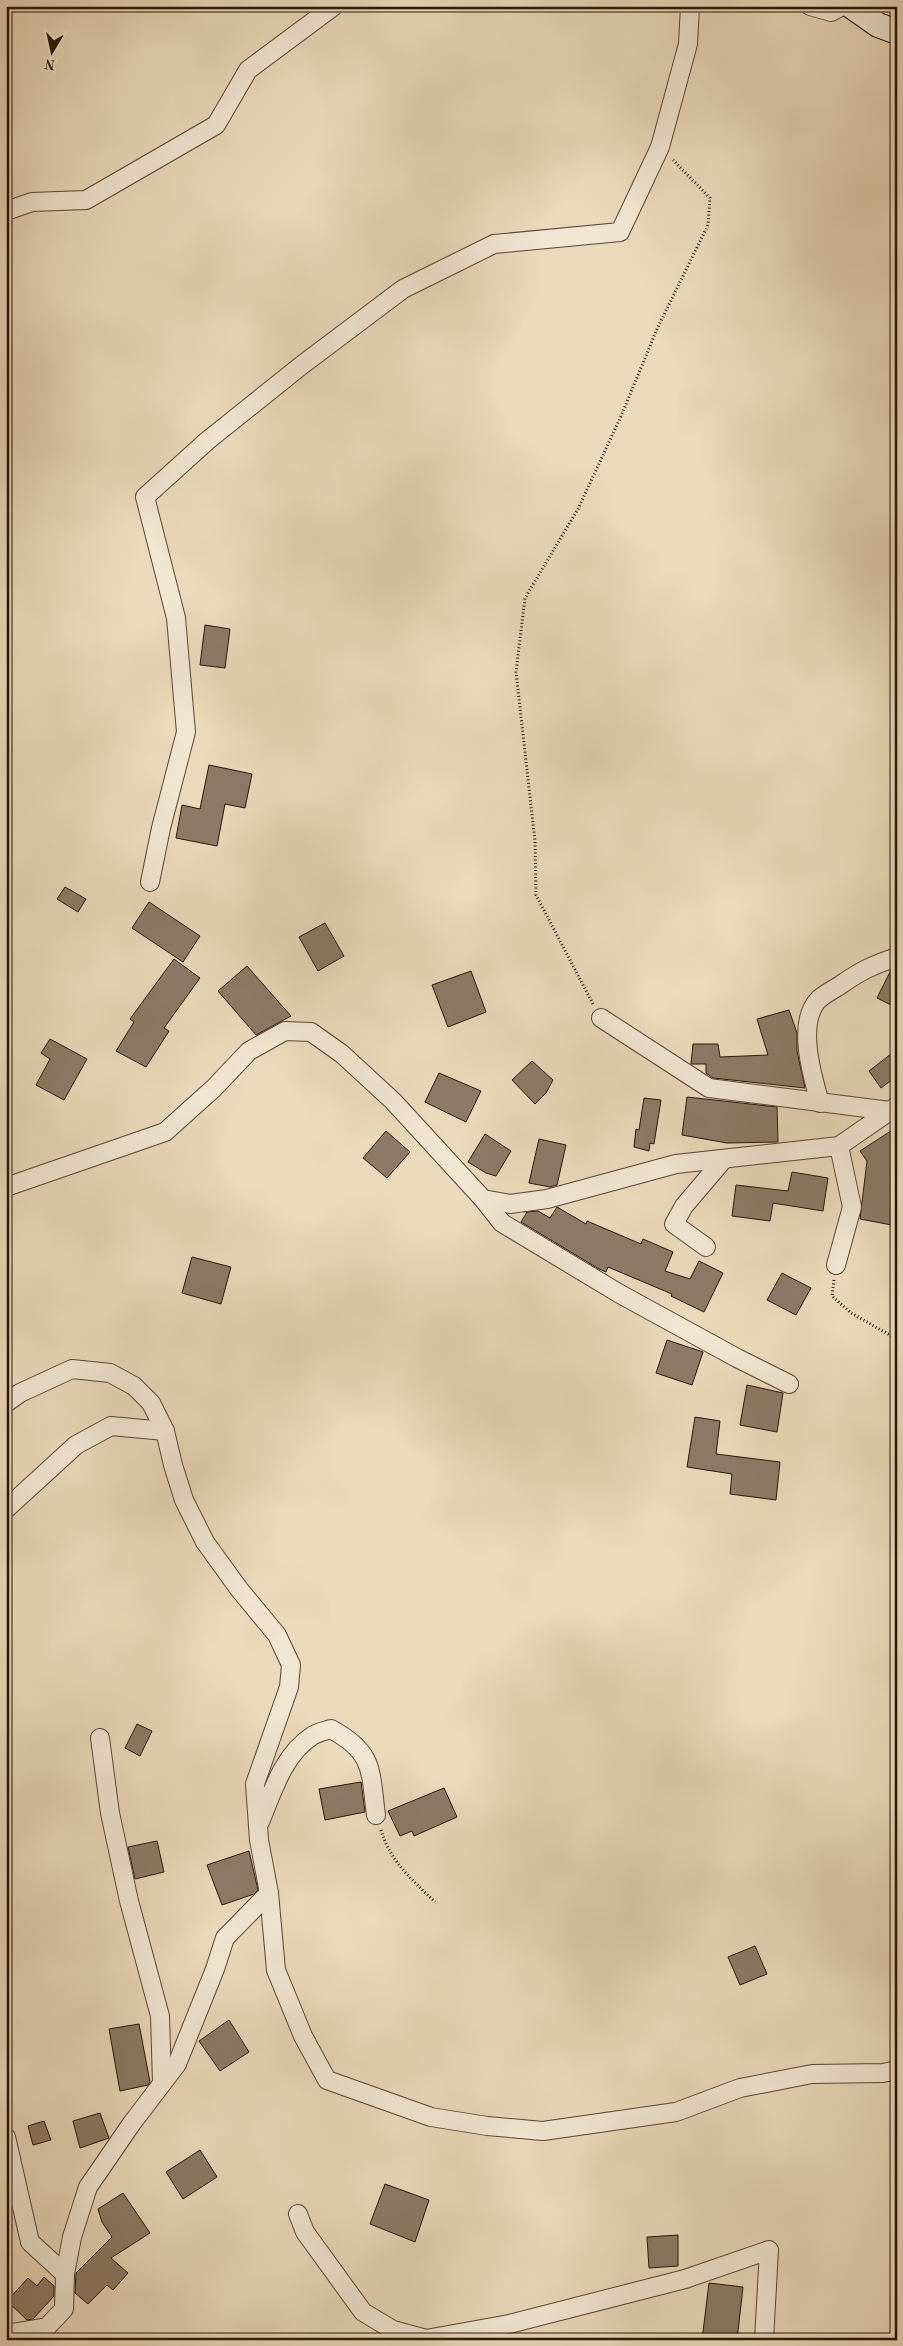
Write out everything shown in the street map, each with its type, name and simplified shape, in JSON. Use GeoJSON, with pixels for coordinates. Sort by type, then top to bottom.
{"type":"FeatureCollection","features":[{"type":"Feature","properties":{"kind":"street"},"geometry":{"type":"LineString","coordinates":[[6,210],[32,202],[86,200],[216,125],[248,70],[334,6]]}},
{"type":"Feature","properties":{"kind":"street"},"geometry":{"type":"LineString","coordinates":[[150,882],[161,828],[186,732],[176,618],[144,497],[207,442],[287,377],[403,289],[494,244],[620,232],[660,147],[688,44],[690,6]]}},
{"type":"Feature","properties":{"kind":"street"},"geometry":{"type":"LineString","coordinates":[[810,6],[831,12],[842,6]]}},
{"type":"Feature","properties":{"kind":"street"},"geometry":{"type":"LineString","coordinates":[[851,6],[878,25],[897,32]]}},
{"type":"Feature","properties":{"kind":"street"},"geometry":{"type":"LineString","coordinates":[[820,1102],[812,1076],[806,1034],[810,1014],[819,999],[865,967],[897,957]]}},
{"type":"Feature","properties":{"kind":"street"},"geometry":{"type":"LineString","coordinates":[[600,1018],[709,1088],[820,1102],[893,1108]]}},
{"type":"Feature","properties":{"kind":"street"},"geometry":{"type":"LineString","coordinates":[[6,1187],[165,1132],[214,1088],[249,1051],[285,1031],[311,1032],[342,1054],[393,1101],[483,1199],[502,1223],[620,1294],[789,1384]]}},
{"type":"Feature","properties":{"kind":"street"},"geometry":{"type":"LineString","coordinates":[[483,1199],[510,1204],[547,1199],[676,1164],[839,1146],[893,1108]]}},
{"type":"Feature","properties":{"kind":"street"},"geometry":{"type":"LineString","coordinates":[[836,1265],[852,1207],[839,1146]]}},
{"type":"Feature","properties":{"kind":"street"},"geometry":{"type":"LineString","coordinates":[[706,1247],[674,1224],[684,1206],[724,1159]]}},
{"type":"Feature","properties":{"kind":"street"},"geometry":{"type":"LineString","coordinates":[[6,1403],[20,1393],[72,1369],[110,1373],[134,1386],[151,1403],[165,1431],[184,1500],[205,1542],[239,1589],[277,1635],[291,1665],[289,1687],[255,1784],[258,1827],[269,1893],[276,1970],[302,2036],[328,2080],[431,2117],[487,2126],[543,2131],[676,2112],[740,2088],[812,2074],[883,2073],[897,2070]]}},
{"type":"Feature","properties":{"kind":"street"},"geometry":{"type":"LineString","coordinates":[[6,1509],[76,1445],[111,1426],[165,1431]]}},
{"type":"Feature","properties":{"kind":"street"},"geometry":{"type":"LineString","coordinates":[[258,1827],[276,1783],[291,1755],[313,1735],[331,1730],[350,1740],[368,1762],[376,1815]]}},
{"type":"Feature","properties":{"kind":"street"},"geometry":{"type":"LineString","coordinates":[[100,1738],[110,1813],[130,1901],[160,2016],[162,2083]]}},
{"type":"Feature","properties":{"kind":"street"},"geometry":{"type":"LineString","coordinates":[[6,2334],[47,2327],[64,2309],[65,2274],[72,2237],[88,2187],[177,2064],[215,1969],[225,1938],[269,1893]]}},
{"type":"Feature","properties":{"kind":"street"},"geometry":{"type":"LineString","coordinates":[[6,2137],[30,2242],[65,2274]]}},
{"type":"Feature","properties":{"kind":"street"},"geometry":{"type":"LineString","coordinates":[[298,2214],[305,2232],[363,2312],[393,2330],[426,2339],[508,2324],[685,2279],[769,2250],[764,2340]]}},
{"type":"Feature","properties":{"kind":"path"},"geometry":{"type":"LineString","coordinates":[[600,1018],[536,895],[535,841],[516,672],[525,598],[578,509],[622,414],[657,329],[708,225],[710,198],[660,147]]}},
{"type":"Feature","properties":{"kind":"path"},"geometry":{"type":"LineString","coordinates":[[836,1265],[832,1296],[851,1313],[897,1339]]}},
{"type":"Feature","properties":{"kind":"path"},"geometry":{"type":"LineString","coordinates":[[376,1815],[386,1847],[405,1875],[435,1902]]}},
{"type":"Feature","properties":{"kind":"building"},"geometry":{"type":"Polygon","coordinates":[[[205,625],[230,629],[225,668],[200,665],[205,625]]]}},
{"type":"Feature","properties":{"kind":"building"},"geometry":{"type":"Polygon","coordinates":[[[209,765],[252,774],[245,808],[225,804],[217,846],[176,838],[182,805],[200,809],[209,765]]]}},
{"type":"Feature","properties":{"kind":"building"},"geometry":{"type":"Polygon","coordinates":[[[65,887],[86,899],[78,912],[57,899],[65,887]]]}},
{"type":"Feature","properties":{"kind":"building"},"geometry":{"type":"Polygon","coordinates":[[[149,902],[200,936],[183,962],[132,928],[149,902]]]}},
{"type":"Feature","properties":{"kind":"building"},"geometry":{"type":"Polygon","coordinates":[[[325,923],[344,956],[318,971],[299,937],[325,923]]]}},
{"type":"Feature","properties":{"kind":"building"},"geometry":{"type":"Polygon","coordinates":[[[174,959],[200,978],[164,1028],[169,1031],[146,1067],[116,1051],[134,1022],[130,1019],[174,959]]]}},
{"type":"Feature","properties":{"kind":"building"},"geometry":{"type":"Polygon","coordinates":[[[247,966],[291,1016],[256,1035],[218,991],[247,966]]]}},
{"type":"Feature","properties":{"kind":"building"},"geometry":{"type":"Polygon","coordinates":[[[897,968],[897,1008],[877,998],[891,970],[897,968]]]}},
{"type":"Feature","properties":{"kind":"building"},"geometry":{"type":"Polygon","coordinates":[[[471,971],[486,1012],[448,1027],[432,985],[471,971]]]}},
{"type":"Feature","properties":{"kind":"building"},"geometry":{"type":"Polygon","coordinates":[[[789,1010],[797,1033],[797,1051],[805,1088],[713,1078],[706,1073],[706,1064],[691,1064],[693,1044],[718,1044],[720,1057],[768,1055],[757,1019],[789,1010]]]}},
{"type":"Feature","properties":{"kind":"building"},"geometry":{"type":"Polygon","coordinates":[[[50,1039],[87,1059],[64,1100],[36,1085],[50,1059],[41,1053],[50,1039]]]}},
{"type":"Feature","properties":{"kind":"building"},"geometry":{"type":"Polygon","coordinates":[[[891,1054],[897,1061],[897,1076],[881,1088],[869,1071],[891,1054]]]}},
{"type":"Feature","properties":{"kind":"building"},"geometry":{"type":"Polygon","coordinates":[[[532,1061],[553,1080],[546,1093],[535,1104],[512,1080],[532,1061]]]}},
{"type":"Feature","properties":{"kind":"building"},"geometry":{"type":"Polygon","coordinates":[[[439,1073],[481,1091],[466,1122],[425,1102],[439,1073]]]}},
{"type":"Feature","properties":{"kind":"building"},"geometry":{"type":"Polygon","coordinates":[[[687,1097],[777,1107],[778,1142],[727,1143],[682,1135],[687,1097]]]}},
{"type":"Feature","properties":{"kind":"building"},"geometry":{"type":"Polygon","coordinates":[[[644,1098],[661,1100],[654,1144],[650,1143],[649,1151],[634,1147],[636,1129],[639,1130],[644,1098]]]}},
{"type":"Feature","properties":{"kind":"building"},"geometry":{"type":"Polygon","coordinates":[[[897,1127],[897,1226],[860,1219],[867,1161],[860,1151],[897,1127]]]}},
{"type":"Feature","properties":{"kind":"building"},"geometry":{"type":"Polygon","coordinates":[[[386,1131],[410,1152],[387,1178],[363,1158],[386,1131]]]}},
{"type":"Feature","properties":{"kind":"building"},"geometry":{"type":"Polygon","coordinates":[[[485,1134],[511,1151],[496,1176],[486,1173],[468,1162],[485,1134]]]}},
{"type":"Feature","properties":{"kind":"building"},"geometry":{"type":"Polygon","coordinates":[[[539,1139],[566,1145],[557,1185],[550,1187],[529,1183],[539,1139]]]}},
{"type":"Feature","properties":{"kind":"building"},"geometry":{"type":"Polygon","coordinates":[[[792,1172],[828,1178],[823,1211],[773,1203],[770,1221],[732,1216],[736,1185],[788,1191],[792,1172]]]}},
{"type":"Feature","properties":{"kind":"building"},"geometry":{"type":"Polygon","coordinates":[[[557,1207],[586,1224],[587,1221],[641,1244],[643,1239],[673,1252],[665,1271],[690,1279],[699,1261],[723,1273],[704,1312],[671,1296],[672,1294],[608,1267],[606,1272],[599,1269],[521,1222],[527,1212],[538,1211],[550,1218],[557,1207]]]}},
{"type":"Feature","properties":{"kind":"building"},"geometry":{"type":"Polygon","coordinates":[[[192,1257],[231,1267],[221,1304],[182,1293],[192,1257]]]}},
{"type":"Feature","properties":{"kind":"building"},"geometry":{"type":"Polygon","coordinates":[[[782,1273],[811,1288],[796,1315],[767,1300],[782,1273]]]}},
{"type":"Feature","properties":{"kind":"building"},"geometry":{"type":"Polygon","coordinates":[[[667,1340],[703,1352],[692,1385],[656,1373],[667,1340]]]}},
{"type":"Feature","properties":{"kind":"building"},"geometry":{"type":"Polygon","coordinates":[[[747,1385],[783,1393],[777,1432],[740,1425],[747,1385]]]}},
{"type":"Feature","properties":{"kind":"building"},"geometry":{"type":"Polygon","coordinates":[[[695,1417],[720,1421],[716,1454],[780,1462],[776,1500],[730,1494],[732,1474],[687,1467],[695,1417]]]}},
{"type":"Feature","properties":{"kind":"building"},"geometry":{"type":"Polygon","coordinates":[[[137,1724],[152,1731],[140,1756],[125,1748],[137,1724]]]}},
{"type":"Feature","properties":{"kind":"building"},"geometry":{"type":"Polygon","coordinates":[[[361,1782],[365,1812],[325,1820],[319,1789],[361,1782]]]}},
{"type":"Feature","properties":{"kind":"building"},"geometry":{"type":"Polygon","coordinates":[[[444,1788],[457,1817],[414,1836],[412,1831],[400,1836],[388,1811],[444,1788]]]}},
{"type":"Feature","properties":{"kind":"building"},"geometry":{"type":"Polygon","coordinates":[[[157,1841],[164,1872],[135,1879],[128,1847],[157,1841]]]}},
{"type":"Feature","properties":{"kind":"building"},"geometry":{"type":"Polygon","coordinates":[[[249,1851],[258,1890],[254,1894],[222,1905],[207,1865],[249,1851]]]}},
{"type":"Feature","properties":{"kind":"building"},"geometry":{"type":"Polygon","coordinates":[[[755,1946],[767,1974],[740,1985],[728,1957],[755,1946]]]}},
{"type":"Feature","properties":{"kind":"building"},"geometry":{"type":"Polygon","coordinates":[[[229,2020],[249,2052],[220,2071],[199,2041],[229,2020]]]}},
{"type":"Feature","properties":{"kind":"building"},"geometry":{"type":"Polygon","coordinates":[[[139,2024],[150,2082],[148,2085],[120,2091],[109,2029],[139,2024]]]}},
{"type":"Feature","properties":{"kind":"building"},"geometry":{"type":"Polygon","coordinates":[[[100,2113],[109,2138],[80,2148],[73,2121],[100,2113]]]}},
{"type":"Feature","properties":{"kind":"building"},"geometry":{"type":"Polygon","coordinates":[[[44,2121],[51,2140],[33,2145],[28,2126],[44,2121]]]}},
{"type":"Feature","properties":{"kind":"building"},"geometry":{"type":"Polygon","coordinates":[[[200,2150],[217,2177],[183,2199],[166,2172],[200,2150]]]}},
{"type":"Feature","properties":{"kind":"building"},"geometry":{"type":"Polygon","coordinates":[[[385,2184],[429,2200],[415,2242],[370,2224],[385,2184]]]}},
{"type":"Feature","properties":{"kind":"building"},"geometry":{"type":"Polygon","coordinates":[[[123,2193],[150,2233],[111,2258],[128,2273],[113,2290],[107,2285],[88,2304],[75,2293],[76,2273],[112,2237],[102,2222],[98,2209],[123,2193]]]}},
{"type":"Feature","properties":{"kind":"building"},"geometry":{"type":"Polygon","coordinates":[[[678,2235],[678,2266],[649,2268],[647,2237],[678,2235]]]}},
{"type":"Feature","properties":{"kind":"building"},"geometry":{"type":"Polygon","coordinates":[[[44,2277],[54,2286],[54,2296],[33,2319],[27,2320],[7,2301],[28,2278],[37,2286],[44,2277]]]}},
{"type":"Feature","properties":{"kind":"building"},"geometry":{"type":"Polygon","coordinates":[[[709,2283],[743,2287],[737,2340],[702,2340],[709,2283]]]}}]}
